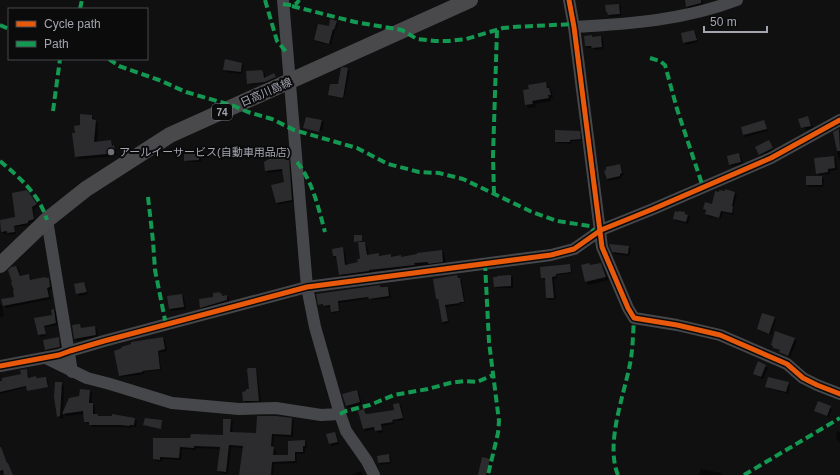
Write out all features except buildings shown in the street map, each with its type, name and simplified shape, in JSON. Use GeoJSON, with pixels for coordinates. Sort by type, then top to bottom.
{"type":"FeatureCollection","features":[{"type":"Feature","properties":{"kind":"main road","name":"日高川島線"},"geometry":{"type":"LineString","coordinates":[[0,265],[47,220],[86,189],[170,136],[290,80],[470,0]]}},
{"type":"Feature","properties":{"kind":"street"},"geometry":{"type":"LineString","coordinates":[[283,0],[307,287],[314,327],[346,431],[367,461],[374,475]]}},
{"type":"Feature","properties":{"kind":"street"},"geometry":{"type":"LineString","coordinates":[[569,0],[574,27],[602,247],[628,308],[634,318],[677,325],[720,335],[787,364],[803,378],[840,394]]}},
{"type":"Feature","properties":{"kind":"street"},"geometry":{"type":"LineString","coordinates":[[574,27],[644,23],[723,6],[737,0]]}},
{"type":"Feature","properties":{"kind":"street"},"geometry":{"type":"LineString","coordinates":[[0,366],[59,356],[70,351],[307,287],[551,255],[574,249],[600,230],[653,209],[771,158],[840,120]]}},
{"type":"Feature","properties":{"kind":"street"},"geometry":{"type":"LineString","coordinates":[[47,220],[70,351],[72,372]]}},
{"type":"Feature","properties":{"kind":"street"},"geometry":{"type":"LineString","coordinates":[[46,358],[87,378],[172,403],[239,409],[276,408],[321,415],[340,414]]}},
{"type":"Feature","properties":{"kind":"marked path"},"geometry":{"type":"LineString","coordinates":[[80,8],[82,0]]}},
{"type":"Feature","properties":{"kind":"marked path"},"geometry":{"type":"LineString","coordinates":[[265,0],[277,41],[288,54]]}},
{"type":"Feature","properties":{"kind":"marked path"},"geometry":{"type":"LineString","coordinates":[[283,4],[294,5],[299,0]]}},
{"type":"Feature","properties":{"kind":"marked path"},"geometry":{"type":"LineString","coordinates":[[292,6],[355,22],[402,30],[417,39],[435,41],[466,39],[503,28],[574,24]]}},
{"type":"Feature","properties":{"kind":"marked path"},"geometry":{"type":"LineString","coordinates":[[0,25],[8,29]]}},
{"type":"Feature","properties":{"kind":"marked path"},"geometry":{"type":"LineString","coordinates":[[494,194],[493,156],[497,30]]}},
{"type":"Feature","properties":{"kind":"marked path"},"geometry":{"type":"LineString","coordinates":[[650,58],[660,61],[665,65],[677,109],[703,187]]}},
{"type":"Feature","properties":{"kind":"marked path"},"geometry":{"type":"LineString","coordinates":[[53,111],[60,60]]}},
{"type":"Feature","properties":{"kind":"marked path"},"geometry":{"type":"LineString","coordinates":[[110,60],[119,66],[159,80],[186,92],[272,119],[294,130],[357,148],[388,164],[419,172],[439,173],[463,179],[532,212],[557,221],[590,226],[596,234]]}},
{"type":"Feature","properties":{"kind":"marked path"},"geometry":{"type":"LineString","coordinates":[[0,161],[22,180],[34,194],[44,211],[47,220]]}},
{"type":"Feature","properties":{"kind":"marked path"},"geometry":{"type":"LineString","coordinates":[[297,162],[311,186],[325,232]]}},
{"type":"Feature","properties":{"kind":"marked path"},"geometry":{"type":"LineString","coordinates":[[148,197],[155,270],[166,325]]}},
{"type":"Feature","properties":{"kind":"marked path"},"geometry":{"type":"LineString","coordinates":[[485,263],[489,342],[499,421],[498,433],[488,475]]}},
{"type":"Feature","properties":{"kind":"marked path"},"geometry":{"type":"LineString","coordinates":[[618,475],[615,463],[615,434],[631,358],[634,318]]}},
{"type":"Feature","properties":{"kind":"marked path"},"geometry":{"type":"LineString","coordinates":[[340,414],[370,405],[394,395],[428,389],[450,383],[465,381],[477,382],[493,375]]}},
{"type":"Feature","properties":{"kind":"marked path"},"geometry":{"type":"LineString","coordinates":[[744,475],[840,418]]}},
{"type":"Feature","properties":{"kind":"cycle path"},"geometry":{"type":"LineString","coordinates":[[569,0],[574,27],[602,247],[628,308],[634,318],[677,325],[720,335],[787,364],[803,378],[840,394]]}},
{"type":"Feature","properties":{"kind":"cycle path"},"geometry":{"type":"LineString","coordinates":[[0,366],[59,355],[104,341],[307,287],[551,255],[574,249],[601,230],[771,158],[840,120]]}},
{"type":"Feature","properties":{"kind":"place","name":"アールイーサービス(自動車用品店)"},"geometry":{"type":"Point","coordinates":[111,152]}}]}
